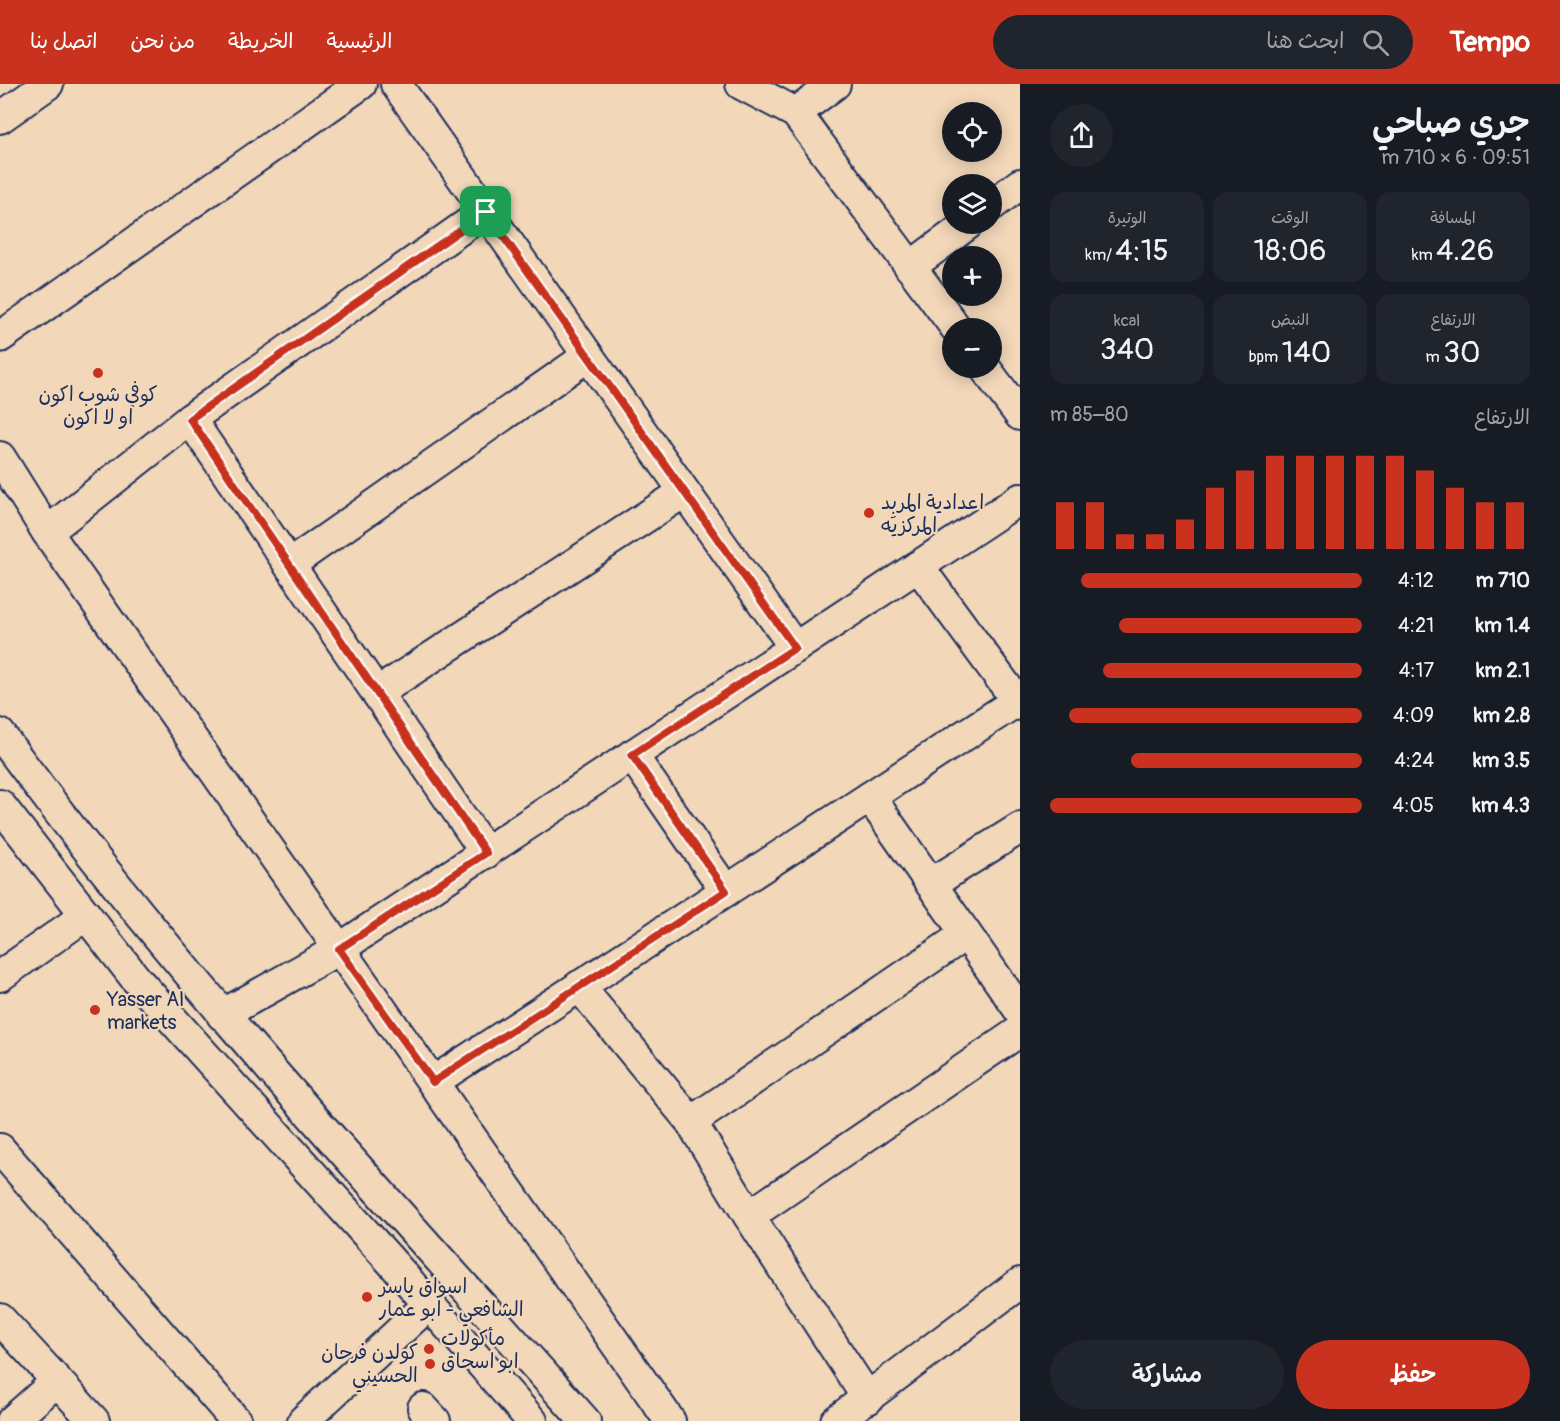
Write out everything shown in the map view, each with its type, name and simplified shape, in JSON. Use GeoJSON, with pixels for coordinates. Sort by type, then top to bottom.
{"type":"FeatureCollection","features":[{"type":"Feature","properties":{"kind":"street"},"geometry":{"type":"LineString","coordinates":[[0,118],[48,84]]}},
{"type":"Feature","properties":{"kind":"street"},"geometry":{"type":"LineString","coordinates":[[0,337],[361,84]]}},
{"type":"Feature","properties":{"kind":"street"},"geometry":{"type":"LineString","coordinates":[[396,84],[795,648]]}},
{"type":"Feature","properties":{"kind":"street"},"geometry":{"type":"LineString","coordinates":[[741,84],[796,113],[948,318]]}},
{"type":"Feature","properties":{"kind":"street"},"geometry":{"type":"LineString","coordinates":[[796,113],[835,84]]}},
{"type":"Feature","properties":{"kind":"street"},"geometry":{"type":"LineString","coordinates":[[1002,198],[1020,184]]}},
{"type":"Feature","properties":{"kind":"street"},"geometry":{"type":"LineString","coordinates":[[47,532],[190,419],[486,212]]}},
{"type":"Feature","properties":{"kind":"street"},"geometry":{"type":"LineString","coordinates":[[910,267],[955,234]]}},
{"type":"Feature","properties":{"kind":"street"},"geometry":{"type":"LineString","coordinates":[[289,565],[588,356]]}},
{"type":"Feature","properties":{"kind":"street"},"geometry":{"type":"LineString","coordinates":[[992,378],[1020,415]]}},
{"type":"Feature","properties":{"kind":"street"},"geometry":{"type":"LineString","coordinates":[[190,419],[486,853]]}},
{"type":"Feature","properties":{"kind":"street"},"geometry":{"type":"LineString","coordinates":[[0,457],[47,532],[670,1421]]}},
{"type":"Feature","properties":{"kind":"street"},"geometry":{"type":"LineString","coordinates":[[377,693],[684,492]]}},
{"type":"Feature","properties":{"kind":"street"},"geometry":{"type":"LineString","coordinates":[[222,1015],[339,949],[1020,499]]}},
{"type":"Feature","properties":{"kind":"street"},"geometry":{"type":"LineString","coordinates":[[433,1082],[1018,703],[918,566]]}},
{"type":"Feature","properties":{"kind":"street"},"geometry":{"type":"LineString","coordinates":[[0,734],[102,870],[222,1015],[585,1421]]}},
{"type":"Feature","properties":{"kind":"street"},"geometry":{"type":"LineString","coordinates":[[632,755],[726,891]]}},
{"type":"Feature","properties":{"kind":"street"},"geometry":{"type":"LineString","coordinates":[[870,797],[1020,1011]]}},
{"type":"Feature","properties":{"kind":"street"},"geometry":{"type":"LineString","coordinates":[[0,806],[136,979],[532,1421]]}},
{"type":"Feature","properties":{"kind":"street"},"geometry":{"type":"LineString","coordinates":[[931,884],[1020,828]]}},
{"type":"Feature","properties":{"kind":"street"},"geometry":{"type":"LineString","coordinates":[[0,976],[86,915]]}},
{"type":"Feature","properties":{"kind":"street"},"geometry":{"type":"LineString","coordinates":[[691,1122],[966,934]]}},
{"type":"Feature","properties":{"kind":"street"},"geometry":{"type":"LineString","coordinates":[[579,986],[691,1122],[868,1399]]}},
{"type":"Feature","properties":{"kind":"street"},"geometry":{"type":"LineString","coordinates":[[749,1216],[1020,1031]]}},
{"type":"Feature","properties":{"kind":"street"},"geometry":{"type":"LineString","coordinates":[[0,1149],[236,1421]]}},
{"type":"Feature","properties":{"kind":"street"},"geometry":{"type":"LineString","coordinates":[[388,1258],[410,1225]]}},
{"type":"Feature","properties":{"kind":"street"},"geometry":{"type":"LineString","coordinates":[[836,1421],[1020,1283]]}},
{"type":"Feature","properties":{"kind":"street"},"geometry":{"type":"LineString","coordinates":[[303,1421],[429,1304]]}},
{"type":"Feature","properties":{"kind":"street"},"geometry":{"type":"LineString","coordinates":[[0,1319],[94,1421]]}},
{"type":"Feature","properties":{"kind":"street"},"geometry":{"type":"LineString","coordinates":[[12,1421],[57,1381]]}},
{"type":"Feature","properties":{"kind":"place","name":"كوفي شوب اكون او لا اكون"},"geometry":{"type":"Point","coordinates":[98,373]}},
{"type":"Feature","properties":{"kind":"place","name":"اعدادية المربِد المركزيه"},"geometry":{"type":"Point","coordinates":[869,513]}},
{"type":"Feature","properties":{"kind":"place","name":"Yasser Al markets"},"geometry":{"type":"Point","coordinates":[95,1010]}},
{"type":"Feature","properties":{"kind":"place","name":"اسواق ياسر الشافعي - ابو عمار"},"geometry":{"type":"Point","coordinates":[367,1297]}},
{"type":"Feature","properties":{"kind":"place","name":"مأكولات ابو اسحاق"},"geometry":{"type":"Point","coordinates":[429,1349]}},
{"type":"Feature","properties":{"kind":"place","name":"كولدن فرحان الحسيني"},"geometry":{"type":"Point","coordinates":[430,1364]}},
{"type":"Feature","properties":{"kind":"route"},"geometry":{"type":"LineString","coordinates":[[486,212],[795,648],[632,755],[726,891],[433,1082],[339,949],[486,853],[190,419],[486,212]]}}]}
